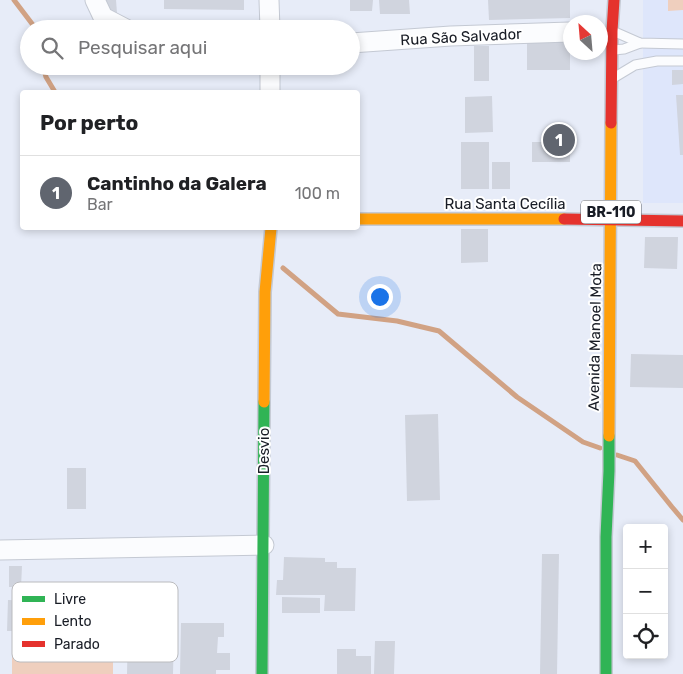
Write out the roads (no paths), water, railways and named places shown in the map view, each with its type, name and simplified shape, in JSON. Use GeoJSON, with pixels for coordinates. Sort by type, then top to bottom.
{"type":"FeatureCollection","features":[{"type":"Feature","properties":{"kind":"street"},"geometry":{"type":"LineString","coordinates":[[95,0],[103,17],[109,20]]}},
{"type":"Feature","properties":{"kind":"street"},"geometry":{"type":"LineString","coordinates":[[269,0],[270,20]]}},
{"type":"Feature","properties":{"kind":"street","name":"Avenida Manoel Mota"},"geometry":{"type":"LineString","coordinates":[[606,674],[606,537],[609,471],[614,0]]}},
{"type":"Feature","properties":{"kind":"street","name":"Rua São Salvador"},"geometry":{"type":"LineString","coordinates":[[360,42],[451,36],[563,32]]}},
{"type":"Feature","properties":{"kind":"street"},"geometry":{"type":"LineString","coordinates":[[270,75],[270,90]]}},
{"type":"Feature","properties":{"kind":"street","name":"Rua Santa Cecília"},"geometry":{"type":"LineString","coordinates":[[360,219],[611,219],[683,221]]}},
{"type":"Feature","properties":{"kind":"street","name":"Desvio"},"geometry":{"type":"LineString","coordinates":[[262,674],[265,292],[270,230]]}},
{"type":"Feature","properties":{"kind":"street"},"geometry":{"type":"LineString","coordinates":[[0,550],[264,544]]}},
{"type":"Feature","properties":{"kind":"lane"},"geometry":{"type":"LineString","coordinates":[[614,48],[624,49],[640,43]]}},
{"type":"Feature","properties":{"kind":"lane"},"geometry":{"type":"LineString","coordinates":[[614,48],[640,43],[683,44]]}},
{"type":"Feature","properties":{"kind":"lane"},"geometry":{"type":"LineString","coordinates":[[614,48],[636,66]]}},
{"type":"Feature","properties":{"kind":"lane"},"geometry":{"type":"LineString","coordinates":[[613,78],[636,66],[657,61],[683,61]]}},
{"type":"Feature","properties":{"kind":"waterway"},"geometry":{"type":"LineString","coordinates":[[14,0],[29,20]]}},
{"type":"Feature","properties":{"kind":"waterway"},"geometry":{"type":"LineString","coordinates":[[45,75],[54,90]]}},
{"type":"Feature","properties":{"kind":"waterway"},"geometry":{"type":"LineString","coordinates":[[283,268],[338,314],[397,321],[439,331],[517,397],[583,442],[600,448]]}},
{"type":"Feature","properties":{"kind":"waterway"},"geometry":{"type":"LineString","coordinates":[[617,455],[635,461],[683,520]]}},
{"type":"Feature","properties":{"kind":"place","name":"Cantinho da Galera"},"geometry":{"type":"Point","coordinates":[559,140]}}]}
